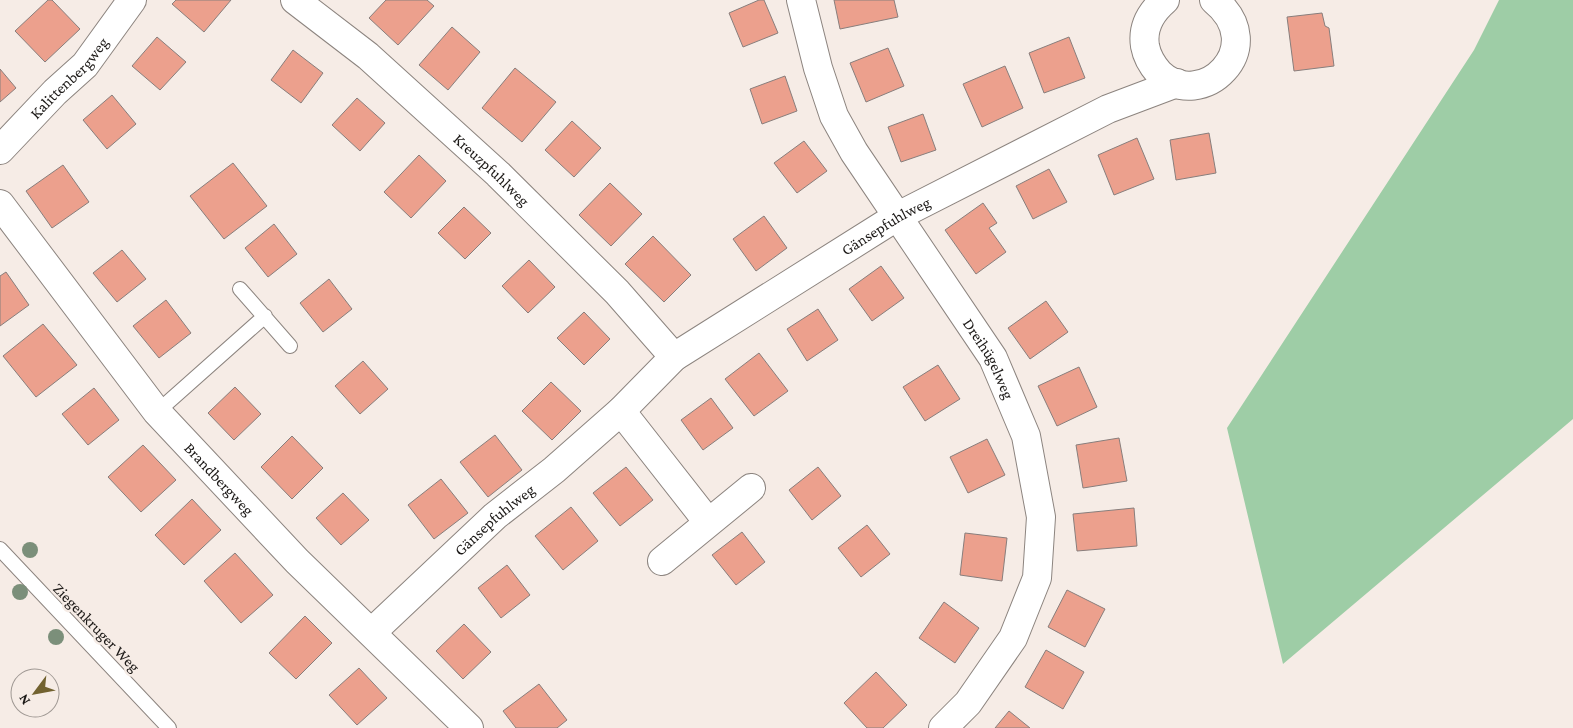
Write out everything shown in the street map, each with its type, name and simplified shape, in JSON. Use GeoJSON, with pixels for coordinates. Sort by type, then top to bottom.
{"type":"FeatureCollection","features":[{"type":"Feature","properties":{"kind":"street","name":"Kalittenbergweg"},"geometry":{"type":"LineString","coordinates":[[0,150],[55,92],[85,65],[132,0]]}},
{"type":"Feature","properties":{"kind":"street","name":"Kreuzpfuhlweg"},"geometry":{"type":"LineString","coordinates":[[294,0],[368,56],[498,174],[617,292],[674,357]]}},
{"type":"Feature","properties":{"kind":"street","name":"Dreihügelweg"},"geometry":{"type":"LineString","coordinates":[[801,0],[818,68],[834,116],[854,152],[993,358],[1026,436],[1041,517],[1037,578],[1013,638],[968,703],[943,728]]}},
{"type":"Feature","properties":{"kind":"street"},"geometry":{"type":"LineString","coordinates":[[1165,0],[1155,8],[1147,22],[1144,37],[1146,53],[1153,66],[1164,77],[1177,84]]}},
{"type":"Feature","properties":{"kind":"street","name":"Gänsepfuhlweg"},"geometry":{"type":"LineString","coordinates":[[372,632],[495,516],[554,470],[621,411],[674,357],[898,216],[1108,108],[1177,84],[1192,86],[1206,82],[1219,75],[1229,64],[1235,50],[1237,35],[1233,21],[1225,8],[1214,0]]}},
{"type":"Feature","properties":{"kind":"street","name":"Brandbergweg"},"geometry":{"type":"LineString","coordinates":[[0,204],[157,412],[297,562],[372,632],[468,728]]}},
{"type":"Feature","properties":{"kind":"street"},"geometry":{"type":"LineString","coordinates":[[621,411],[708,522]]}},
{"type":"Feature","properties":{"kind":"street"},"geometry":{"type":"LineString","coordinates":[[662,561],[751,488]]}},
{"type":"Feature","properties":{"kind":"lane"},"geometry":{"type":"LineString","coordinates":[[240,289],[290,346]]}},
{"type":"Feature","properties":{"kind":"lane"},"geometry":{"type":"LineString","coordinates":[[157,412],[265,316]]}},
{"type":"Feature","properties":{"kind":"lane","name":"Ziegenkruger Weg"},"geometry":{"type":"LineString","coordinates":[[0,549],[169,728]]}},
{"type":"Feature","properties":{"kind":"green space"},"geometry":{"type":"Polygon","coordinates":[[[1499,0],[1573,0],[1573,419],[1283,664],[1227,428],[1474,50],[1499,0]]]}},
{"type":"Feature","properties":{"kind":"building"},"geometry":{"type":"Polygon","coordinates":[[[48,0],[52,0],[80,29],[45,62],[15,31],[48,0]]]}},
{"type":"Feature","properties":{"kind":"building"},"geometry":{"type":"Polygon","coordinates":[[[176,0],[231,0],[204,32],[172,4],[176,0]]]}},
{"type":"Feature","properties":{"kind":"building"},"geometry":{"type":"Polygon","coordinates":[[[386,0],[427,0],[434,6],[398,45],[369,18],[386,0]]]}},
{"type":"Feature","properties":{"kind":"building"},"geometry":{"type":"Polygon","coordinates":[[[759,0],[764,0],[778,33],[743,47],[729,13],[759,0]]]}},
{"type":"Feature","properties":{"kind":"building"},"geometry":{"type":"Polygon","coordinates":[[[834,0],[894,0],[898,17],[840,29],[834,0]]]}},
{"type":"Feature","properties":{"kind":"building"},"geometry":{"type":"Polygon","coordinates":[[[1322,13],[1325,26],[1329,28],[1334,66],[1294,71],[1287,17],[1322,13]]]}},
{"type":"Feature","properties":{"kind":"building"},"geometry":{"type":"Polygon","coordinates":[[[452,27],[480,52],[448,90],[419,65],[452,27]]]}},
{"type":"Feature","properties":{"kind":"building"},"geometry":{"type":"Polygon","coordinates":[[[157,37],[186,62],[160,90],[132,66],[157,37]]]}},
{"type":"Feature","properties":{"kind":"building"},"geometry":{"type":"Polygon","coordinates":[[[1069,37],[1085,78],[1044,93],[1029,53],[1069,37]]]}},
{"type":"Feature","properties":{"kind":"building"},"geometry":{"type":"Polygon","coordinates":[[[888,48],[904,86],[866,102],[850,63],[888,48]]]}},
{"type":"Feature","properties":{"kind":"building"},"geometry":{"type":"Polygon","coordinates":[[[293,50],[323,73],[301,103],[271,80],[293,50]]]}},
{"type":"Feature","properties":{"kind":"building"},"geometry":{"type":"Polygon","coordinates":[[[1005,66],[1023,108],[982,127],[963,84],[1005,66]]]}},
{"type":"Feature","properties":{"kind":"building"},"geometry":{"type":"Polygon","coordinates":[[[515,68],[556,102],[522,142],[482,108],[515,68]]]}},
{"type":"Feature","properties":{"kind":"building"},"geometry":{"type":"Polygon","coordinates":[[[0,69],[16,88],[0,102],[0,69]]]}},
{"type":"Feature","properties":{"kind":"building"},"geometry":{"type":"Polygon","coordinates":[[[785,76],[797,111],[762,124],[750,89],[785,76]]]}},
{"type":"Feature","properties":{"kind":"building"},"geometry":{"type":"Polygon","coordinates":[[[112,95],[136,124],[107,149],[83,120],[112,95]]]}},
{"type":"Feature","properties":{"kind":"building"},"geometry":{"type":"Polygon","coordinates":[[[357,98],[385,123],[360,151],[332,125],[357,98]]]}},
{"type":"Feature","properties":{"kind":"building"},"geometry":{"type":"Polygon","coordinates":[[[923,114],[936,150],[901,162],[888,127],[923,114]]]}},
{"type":"Feature","properties":{"kind":"building"},"geometry":{"type":"Polygon","coordinates":[[[572,121],[601,148],[574,177],[545,150],[572,121]]]}},
{"type":"Feature","properties":{"kind":"building"},"geometry":{"type":"Polygon","coordinates":[[[1209,133],[1216,173],[1176,180],[1170,140],[1209,133]]]}},
{"type":"Feature","properties":{"kind":"building"},"geometry":{"type":"Polygon","coordinates":[[[1137,138],[1154,179],[1114,195],[1098,155],[1137,138]]]}},
{"type":"Feature","properties":{"kind":"building"},"geometry":{"type":"Polygon","coordinates":[[[804,141],[827,171],[797,193],[774,163],[804,141]]]}},
{"type":"Feature","properties":{"kind":"building"},"geometry":{"type":"Polygon","coordinates":[[[419,155],[446,181],[411,218],[384,192],[419,155]]]}},
{"type":"Feature","properties":{"kind":"building"},"geometry":{"type":"Polygon","coordinates":[[[233,163],[267,206],[224,239],[190,196],[233,163]]]}},
{"type":"Feature","properties":{"kind":"building"},"geometry":{"type":"Polygon","coordinates":[[[63,165],[89,202],[52,228],[26,191],[63,165]]]}},
{"type":"Feature","properties":{"kind":"building"},"geometry":{"type":"Polygon","coordinates":[[[1049,169],[1067,202],[1033,219],[1016,186],[1049,169]]]}},
{"type":"Feature","properties":{"kind":"building"},"geometry":{"type":"Polygon","coordinates":[[[610,183],[642,214],[611,246],[579,215],[610,183]]]}},
{"type":"Feature","properties":{"kind":"building"},"geometry":{"type":"Polygon","coordinates":[[[983,203],[997,223],[989,228],[1006,252],[976,274],[945,230],[983,203]]]}},
{"type":"Feature","properties":{"kind":"building"},"geometry":{"type":"Polygon","coordinates":[[[464,207],[491,233],[465,259],[438,233],[464,207]]]}},
{"type":"Feature","properties":{"kind":"building"},"geometry":{"type":"Polygon","coordinates":[[[764,216],[787,248],[756,271],[733,239],[764,216]]]}},
{"type":"Feature","properties":{"kind":"building"},"geometry":{"type":"Polygon","coordinates":[[[274,224],[297,254],[268,277],[245,248],[274,224]]]}},
{"type":"Feature","properties":{"kind":"building"},"geometry":{"type":"Polygon","coordinates":[[[653,236],[691,275],[664,302],[625,264],[653,236]]]}},
{"type":"Feature","properties":{"kind":"building"},"geometry":{"type":"Polygon","coordinates":[[[122,250],[146,279],[117,302],[93,273],[122,250]]]}},
{"type":"Feature","properties":{"kind":"building"},"geometry":{"type":"Polygon","coordinates":[[[529,260],[555,287],[528,313],[502,286],[529,260]]]}},
{"type":"Feature","properties":{"kind":"building"},"geometry":{"type":"Polygon","coordinates":[[[881,266],[904,298],[872,321],[849,289],[881,266]]]}},
{"type":"Feature","properties":{"kind":"building"},"geometry":{"type":"Polygon","coordinates":[[[6,272],[29,305],[0,326],[0,276],[6,272]]]}},
{"type":"Feature","properties":{"kind":"building"},"geometry":{"type":"Polygon","coordinates":[[[329,279],[352,309],[323,332],[300,303],[329,279]]]}},
{"type":"Feature","properties":{"kind":"building"},"geometry":{"type":"Polygon","coordinates":[[[166,300],[191,333],[159,358],[133,326],[166,300]]]}},
{"type":"Feature","properties":{"kind":"building"},"geometry":{"type":"Polygon","coordinates":[[[1046,301],[1068,332],[1030,359],[1008,328],[1046,301]]]}},
{"type":"Feature","properties":{"kind":"building"},"geometry":{"type":"Polygon","coordinates":[[[818,309],[838,340],[807,361],[787,329],[818,309]]]}},
{"type":"Feature","properties":{"kind":"building"},"geometry":{"type":"Polygon","coordinates":[[[584,312],[610,339],[584,365],[557,338],[584,312]]]}},
{"type":"Feature","properties":{"kind":"building"},"geometry":{"type":"Polygon","coordinates":[[[43,324],[77,365],[36,397],[3,356],[43,324]]]}},
{"type":"Feature","properties":{"kind":"building"},"geometry":{"type":"Polygon","coordinates":[[[759,353],[788,391],[754,416],[725,379],[759,353]]]}},
{"type":"Feature","properties":{"kind":"building"},"geometry":{"type":"Polygon","coordinates":[[[363,361],[388,389],[360,414],[335,386],[363,361]]]}},
{"type":"Feature","properties":{"kind":"building"},"geometry":{"type":"Polygon","coordinates":[[[938,365],[960,399],[925,421],[903,387],[938,365]]]}},
{"type":"Feature","properties":{"kind":"building"},"geometry":{"type":"Polygon","coordinates":[[[1079,367],[1097,407],[1057,426],[1038,386],[1079,367]]]}},
{"type":"Feature","properties":{"kind":"building"},"geometry":{"type":"Polygon","coordinates":[[[551,382],[581,411],[552,440],[522,411],[551,382]]]}},
{"type":"Feature","properties":{"kind":"building"},"geometry":{"type":"Polygon","coordinates":[[[235,387],[261,414],[234,440],[208,413],[235,387]]]}},
{"type":"Feature","properties":{"kind":"building"},"geometry":{"type":"Polygon","coordinates":[[[94,388],[119,420],[88,445],[62,414],[94,388]]]}},
{"type":"Feature","properties":{"kind":"building"},"geometry":{"type":"Polygon","coordinates":[[[711,398],[733,428],[703,450],[681,420],[711,398]]]}},
{"type":"Feature","properties":{"kind":"building"},"geometry":{"type":"Polygon","coordinates":[[[495,435],[522,470],[488,497],[460,462],[495,435]]]}},
{"type":"Feature","properties":{"kind":"building"},"geometry":{"type":"Polygon","coordinates":[[[292,436],[323,468],[292,499],[261,467],[292,436]]]}},
{"type":"Feature","properties":{"kind":"building"},"geometry":{"type":"Polygon","coordinates":[[[1119,438],[1127,481],[1083,488],[1076,445],[1119,438]]]}},
{"type":"Feature","properties":{"kind":"building"},"geometry":{"type":"Polygon","coordinates":[[[987,439],[1005,475],[968,493],[950,457],[987,439]]]}},
{"type":"Feature","properties":{"kind":"building"},"geometry":{"type":"Polygon","coordinates":[[[143,445],[176,480],[141,512],[108,477],[143,445]]]}},
{"type":"Feature","properties":{"kind":"building"},"geometry":{"type":"Polygon","coordinates":[[[626,467],[653,500],[620,526],[593,493],[626,467]]]}},
{"type":"Feature","properties":{"kind":"building"},"geometry":{"type":"Polygon","coordinates":[[[818,467],[841,496],[812,520],[789,490],[818,467]]]}},
{"type":"Feature","properties":{"kind":"building"},"geometry":{"type":"Polygon","coordinates":[[[441,479],[468,513],[434,539],[408,505],[441,479]]]}},
{"type":"Feature","properties":{"kind":"building"},"geometry":{"type":"Polygon","coordinates":[[[343,493],[369,520],[341,545],[316,518],[343,493]]]}},
{"type":"Feature","properties":{"kind":"building"},"geometry":{"type":"Polygon","coordinates":[[[192,499],[221,530],[184,565],[155,535],[192,499]]]}},
{"type":"Feature","properties":{"kind":"building"},"geometry":{"type":"Polygon","coordinates":[[[571,507],[598,541],[563,570],[535,536],[571,507]]]}},
{"type":"Feature","properties":{"kind":"building"},"geometry":{"type":"Polygon","coordinates":[[[1134,508],[1137,546],[1077,551],[1073,514],[1134,508]]]}},
{"type":"Feature","properties":{"kind":"building"},"geometry":{"type":"Polygon","coordinates":[[[867,525],[890,554],[861,577],[838,548],[867,525]]]}},
{"type":"Feature","properties":{"kind":"building"},"geometry":{"type":"Polygon","coordinates":[[[742,532],[765,562],[736,585],[712,555],[742,532]]]}},
{"type":"Feature","properties":{"kind":"building"},"geometry":{"type":"Polygon","coordinates":[[[965,533],[1007,538],[1002,581],[960,575],[965,533]]]}},
{"type":"Feature","properties":{"kind":"building"},"geometry":{"type":"Polygon","coordinates":[[[235,553],[273,595],[241,623],[204,581],[235,553]]]}},
{"type":"Feature","properties":{"kind":"building"},"geometry":{"type":"Polygon","coordinates":[[[507,565],[530,595],[501,618],[478,588],[507,565]]]}},
{"type":"Feature","properties":{"kind":"building"},"geometry":{"type":"Polygon","coordinates":[[[1067,590],[1105,609],[1085,647],[1048,627],[1067,590]]]}},
{"type":"Feature","properties":{"kind":"building"},"geometry":{"type":"Polygon","coordinates":[[[944,602],[979,628],[955,663],[919,638],[944,602]]]}},
{"type":"Feature","properties":{"kind":"building"},"geometry":{"type":"Polygon","coordinates":[[[305,616],[332,643],[296,679],[269,653],[305,616]]]}},
{"type":"Feature","properties":{"kind":"building"},"geometry":{"type":"Polygon","coordinates":[[[464,624],[491,652],[463,679],[436,651],[464,624]]]}},
{"type":"Feature","properties":{"kind":"building"},"geometry":{"type":"Polygon","coordinates":[[[1046,650],[1084,672],[1063,709],[1025,687],[1046,650]]]}},
{"type":"Feature","properties":{"kind":"building"},"geometry":{"type":"Polygon","coordinates":[[[359,668],[387,698],[357,725],[329,695],[359,668]]]}},
{"type":"Feature","properties":{"kind":"building"},"geometry":{"type":"Polygon","coordinates":[[[876,672],[907,705],[883,728],[867,728],[844,703],[876,672]]]}},
{"type":"Feature","properties":{"kind":"building"},"geometry":{"type":"Polygon","coordinates":[[[539,684],[567,720],[557,728],[516,728],[503,711],[539,684]]]}},
{"type":"Feature","properties":{"kind":"building"},"geometry":{"type":"Polygon","coordinates":[[[1009,711],[1030,728],[995,728],[1009,711]]]}}]}
